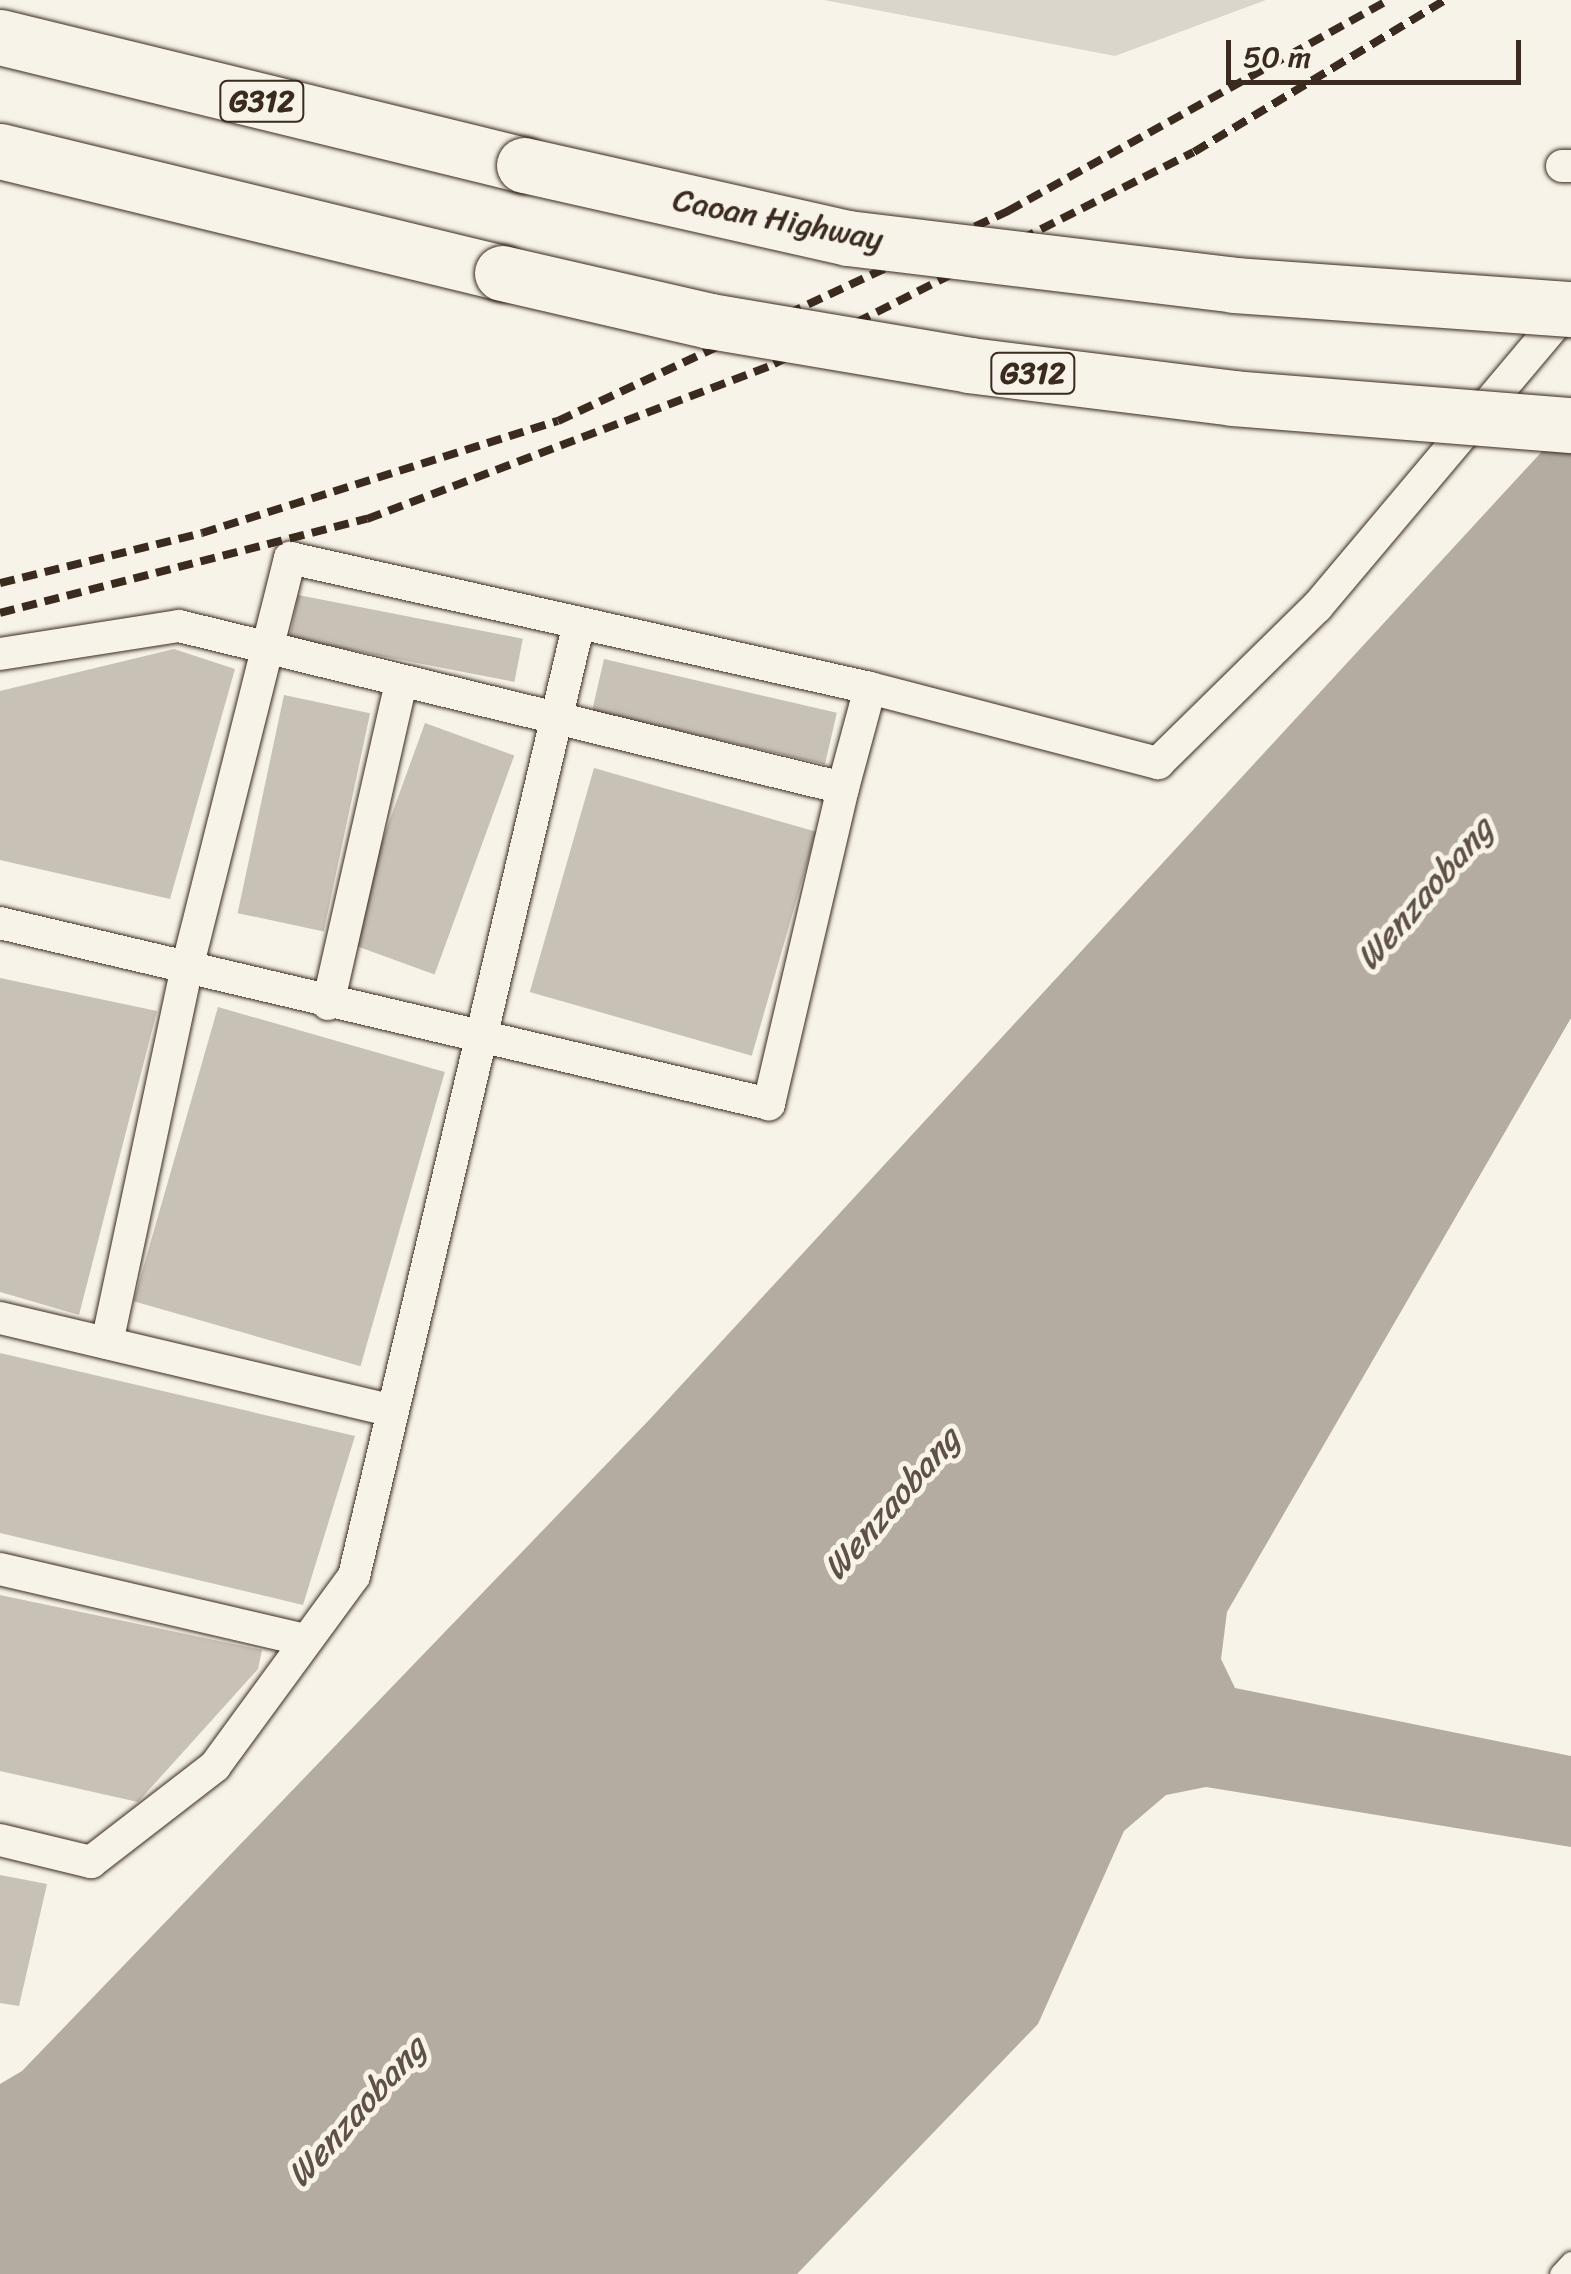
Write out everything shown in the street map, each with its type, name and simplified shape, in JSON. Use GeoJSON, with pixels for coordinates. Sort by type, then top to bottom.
{"type":"FeatureCollection","features":[{"type":"Feature","properties":{"kind":"highway","name":"Caoan Highway"},"geometry":{"type":"LineString","coordinates":[[0,37],[524,165],[848,238],[1234,284],[1571,307]]}},
{"type":"Feature","properties":{"kind":"highway","name":"G312"},"geometry":{"type":"LineString","coordinates":[[0,151],[502,274],[710,320],[969,365],[1232,398],[1571,425]]}},
{"type":"Feature","properties":{"kind":"street"},"geometry":{"type":"LineString","coordinates":[[108,1343],[187,968],[290,558],[870,688],[1158,763],[1317,606],[1571,307]]}},
{"type":"Feature","properties":{"kind":"street"},"geometry":{"type":"LineString","coordinates":[[0,1840],[91,1862],[215,1766],[354,1576],[579,623]]}},
{"type":"Feature","properties":{"kind":"street"},"geometry":{"type":"LineString","coordinates":[[0,654],[179,626],[843,788]]}},
{"type":"Feature","properties":{"kind":"street"},"geometry":{"type":"LineString","coordinates":[[328,1004],[401,682]]}},
{"type":"Feature","properties":{"kind":"street"},"geometry":{"type":"LineString","coordinates":[[0,922],[479,1040],[769,1104],[870,688]]}},
{"type":"Feature","properties":{"kind":"street"},"geometry":{"type":"LineString","coordinates":[[0,1318],[392,1410]]}},
{"type":"Feature","properties":{"kind":"street"},"geometry":{"type":"LineString","coordinates":[[0,1569],[306,1640]]}},
{"type":"Feature","properties":{"kind":"lane"},"geometry":{"type":"LineString","coordinates":[[1559,2274],[1571,2261]]}},
{"type":"Feature","properties":{"kind":"shaded area"},"geometry":{"type":"Polygon","coordinates":[[[824,0],[1266,0],[1115,56],[824,0]]]}},
{"type":"Feature","properties":{"kind":"water","name":"Wenzaobang"},"geometry":{"type":"Polygon","coordinates":[[[1571,420],[1571,1018],[1227,1612],[1221,1659],[1235,1688],[1571,1756],[1571,1847],[1206,1787],[1166,1795],[1124,1831],[1038,2024],[797,2274],[0,2274],[0,2084],[22,2071],[650,1419],[1571,420]]]}},
{"type":"Feature","properties":{"kind":"building"},"geometry":{"type":"Polygon","coordinates":[[[298,595],[523,639],[514,682],[290,638],[298,595]]]}},
{"type":"Feature","properties":{"kind":"building"},"geometry":{"type":"Polygon","coordinates":[[[174,649],[235,669],[170,899],[0,860],[0,691],[174,649]]]}},
{"type":"Feature","properties":{"kind":"building"},"geometry":{"type":"Polygon","coordinates":[[[604,659],[837,713],[825,764],[592,711],[604,659]]]}},
{"type":"Feature","properties":{"kind":"building"},"geometry":{"type":"Polygon","coordinates":[[[284,695],[370,713],[324,931],[238,913],[284,695]]]}},
{"type":"Feature","properties":{"kind":"building"},"geometry":{"type":"Polygon","coordinates":[[[425,723],[514,755],[435,974],[345,942],[425,723]]]}},
{"type":"Feature","properties":{"kind":"building"},"geometry":{"type":"Polygon","coordinates":[[[594,768],[816,832],[752,1056],[530,992],[594,768]]]}},
{"type":"Feature","properties":{"kind":"building"},"geometry":{"type":"Polygon","coordinates":[[[0,978],[157,1011],[79,1315],[0,1292],[0,978]]]}},
{"type":"Feature","properties":{"kind":"building"},"geometry":{"type":"Polygon","coordinates":[[[218,1007],[445,1072],[361,1366],[134,1301],[218,1007]]]}},
{"type":"Feature","properties":{"kind":"building"},"geometry":{"type":"Polygon","coordinates":[[[0,1353],[355,1436],[303,1605],[0,1533],[0,1353]]]}},
{"type":"Feature","properties":{"kind":"building"},"geometry":{"type":"Polygon","coordinates":[[[0,1595],[262,1650],[258,1669],[138,1802],[0,1771],[0,1595]]]}},
{"type":"Feature","properties":{"kind":"building"},"geometry":{"type":"Polygon","coordinates":[[[0,1875],[47,1884],[19,2006],[0,2003],[0,1875]]]}},
{"type":"Feature","properties":{"kind":"railway"},"geometry":{"type":"LineString","coordinates":[[0,583],[202,533],[558,421],[1008,211],[1388,0]]}},
{"type":"Feature","properties":{"kind":"railway"},"geometry":{"type":"LineString","coordinates":[[0,613],[367,519],[774,364],[1194,152],[1445,0]]}}]}
